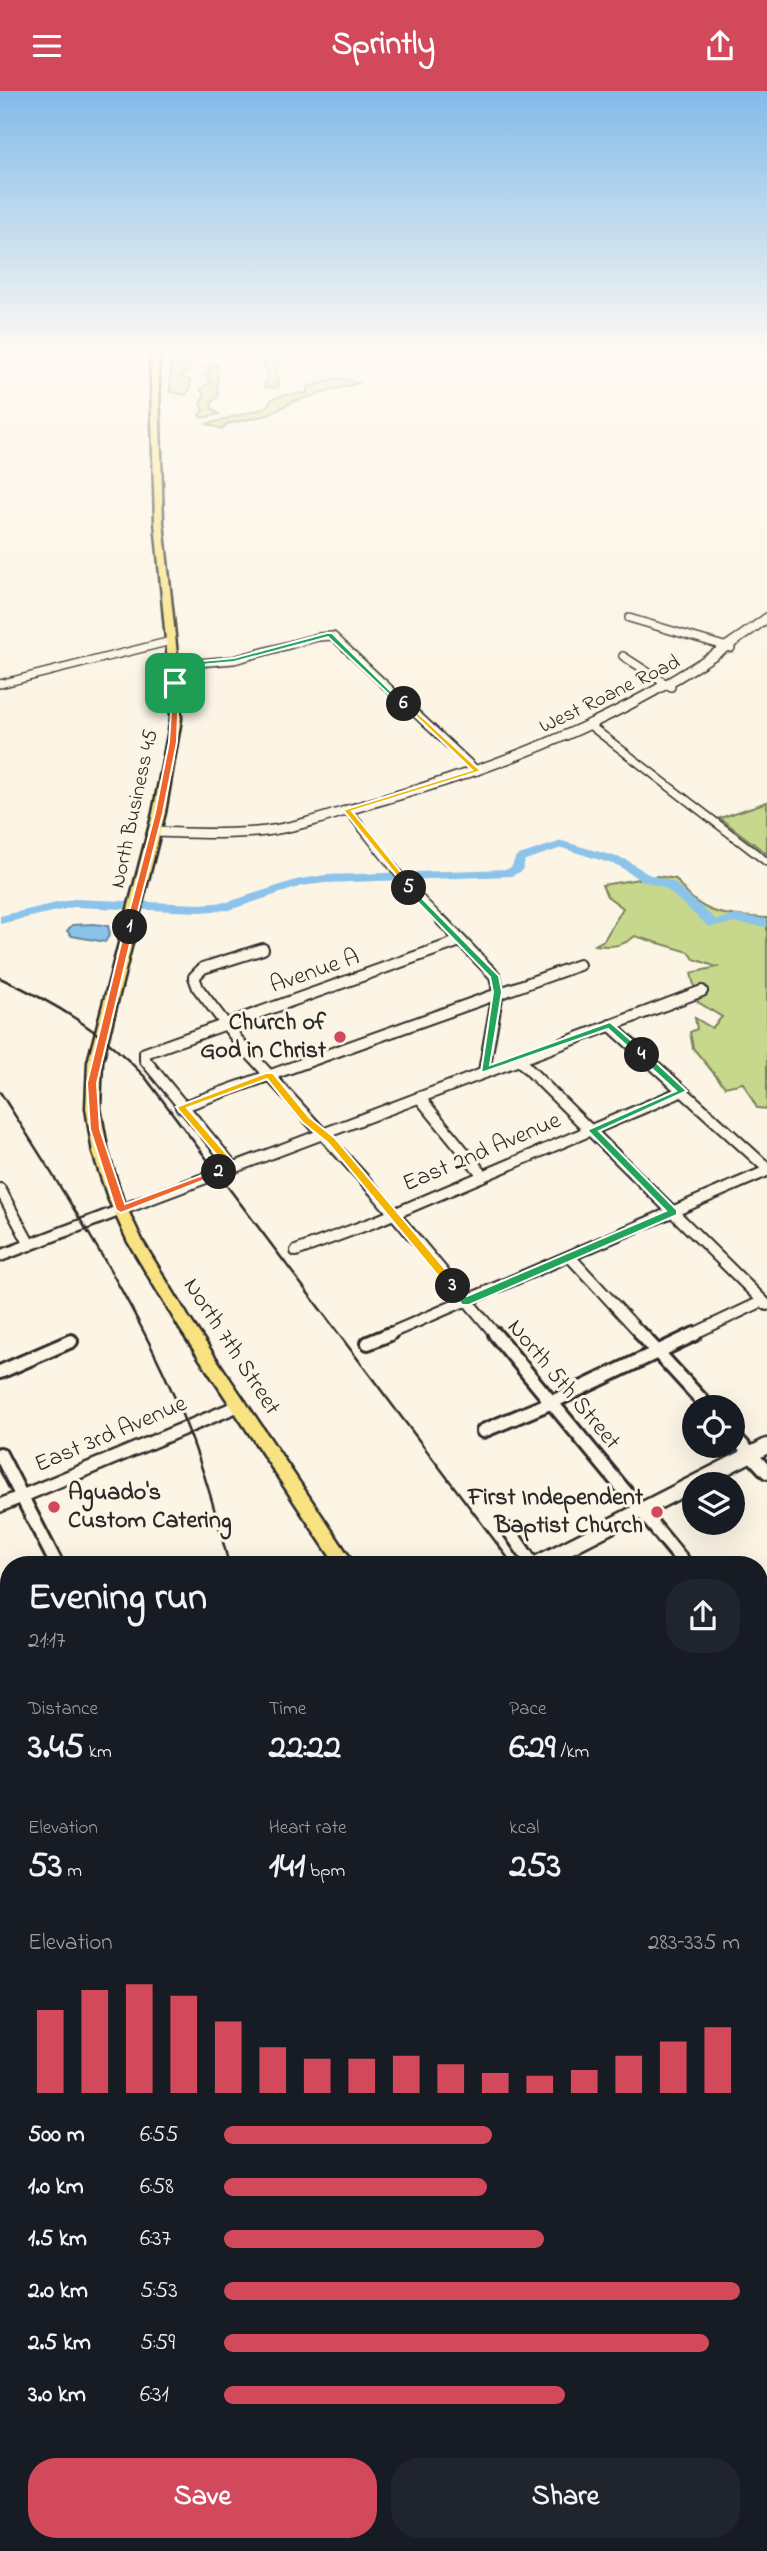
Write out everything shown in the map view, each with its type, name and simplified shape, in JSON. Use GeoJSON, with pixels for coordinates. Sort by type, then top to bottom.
{"type":"FeatureCollection","features":[{"type":"Feature","properties":{"kind":"main road","name":"North Business 45"},"geometry":{"type":"LineString","coordinates":[[98,1143],[92,1110],[96,1062],[154,832],[173,742],[174,665],[159,522],[158,467]]}},
{"type":"Feature","properties":{"kind":"main road","name":"North 7th Street"},"geometry":{"type":"LineString","coordinates":[[98,1143],[121,1210],[171,1303],[340,1556]]}},
{"type":"Feature","properties":{"kind":"main road","name":"East 3rd Avenue"},"geometry":{"type":"LineString","coordinates":[[0,1506],[240,1405]]}},
{"type":"Feature","properties":{"kind":"street"},"geometry":{"type":"LineString","coordinates":[[629,618],[731,648]]}},
{"type":"Feature","properties":{"kind":"street","name":"West Roane Road"},"geometry":{"type":"LineString","coordinates":[[154,832],[256,832],[289,827],[477,771],[592,727],[671,687],[731,648],[767,618]]}},
{"type":"Feature","properties":{"kind":"street"},"geometry":{"type":"LineString","coordinates":[[174,665],[234,660],[317,637],[333,636],[477,771]]}},
{"type":"Feature","properties":{"kind":"street"},"geometry":{"type":"LineString","coordinates":[[0,684],[172,641]]}},
{"type":"Feature","properties":{"kind":"street"},"geometry":{"type":"LineString","coordinates":[[623,656],[671,687]]}},
{"type":"Feature","properties":{"kind":"street"},"geometry":{"type":"LineString","coordinates":[[592,727],[767,862]]}},
{"type":"Feature","properties":{"kind":"street"},"geometry":{"type":"LineString","coordinates":[[347,810],[408,886],[491,970],[498,992],[485,1071]]}},
{"type":"Feature","properties":{"kind":"street","name":"Avenue A"},"geometry":{"type":"LineString","coordinates":[[181,1107],[145,1061],[144,1054],[460,940]]}},
{"type":"Feature","properties":{"kind":"street","name":"North 5th Street"},"geometry":{"type":"LineString","coordinates":[[263,949],[203,968],[194,977],[198,988],[306,1119],[322,1133],[394,1213],[678,1556]]}},
{"type":"Feature","properties":{"kind":"street"},"geometry":{"type":"LineString","coordinates":[[233,1167],[181,1107],[579,965]]}},
{"type":"Feature","properties":{"kind":"street"},"geometry":{"type":"LineString","coordinates":[[0,1257],[702,991]]}},
{"type":"Feature","properties":{"kind":"street"},"geometry":{"type":"LineString","coordinates":[[368,1343],[571,1258],[767,1169],[610,1025]]}},
{"type":"Feature","properties":{"kind":"street"},"geometry":{"type":"LineString","coordinates":[[484,1430],[550,1403],[765,1303],[518,1059]]}},
{"type":"Feature","properties":{"kind":"street","name":"East 2nd Avenue"},"geometry":{"type":"LineString","coordinates":[[296,1251],[394,1213],[682,1091]]}},
{"type":"Feature","properties":{"kind":"street"},"geometry":{"type":"LineString","coordinates":[[419,1097],[482,1174]]}},
{"type":"Feature","properties":{"kind":"street"},"geometry":{"type":"LineString","coordinates":[[0,1189],[30,1245]]}},
{"type":"Feature","properties":{"kind":"street"},"geometry":{"type":"LineString","coordinates":[[571,1258],[697,1395]]}},
{"type":"Feature","properties":{"kind":"street"},"geometry":{"type":"LineString","coordinates":[[0,1372],[71,1341]]}},
{"type":"Feature","properties":{"kind":"street"},"geometry":{"type":"LineString","coordinates":[[551,1556],[767,1446]]}},
{"type":"Feature","properties":{"kind":"street"},"geometry":{"type":"LineString","coordinates":[[745,1448],[767,1472]]}},
{"type":"Feature","properties":{"kind":"street"},"geometry":{"type":"LineString","coordinates":[[0,1454],[52,1556]]}},
{"type":"Feature","properties":{"kind":"street"},"geometry":{"type":"LineString","coordinates":[[509,1529],[527,1556]]}},
{"type":"Feature","properties":{"kind":"green space"},"geometry":{"type":"Polygon","coordinates":[[[767,802],[767,854],[720,818],[767,802]]]}},
{"type":"Feature","properties":{"kind":"green space"},"geometry":{"type":"Polygon","coordinates":[[[657,876],[676,879],[695,901],[716,912],[767,918],[767,1109],[757,1108],[743,1083],[725,1087],[693,1048],[690,1032],[697,1029],[695,1018],[712,1028],[722,1017],[698,1002],[691,973],[717,967],[694,959],[689,952],[635,936],[616,945],[595,945],[604,940],[623,908],[607,896],[602,885],[657,876]]]}},
{"type":"Feature","properties":{"kind":"water"},"geometry":{"type":"Polygon","coordinates":[[[72,925],[108,926],[110,934],[105,942],[72,936],[67,931],[72,925]]]}},
{"type":"Feature","properties":{"kind":"waterway"},"geometry":{"type":"LineString","coordinates":[[0,920],[74,903],[199,908],[229,906],[300,883],[325,879],[511,872],[518,868],[520,858],[562,844],[623,863],[644,877],[669,885],[713,924],[736,919],[767,923]]}},
{"type":"Feature","properties":{"kind":"railway"},"geometry":{"type":"LineString","coordinates":[[0,978],[78,1020],[113,1046],[145,1077],[506,1556]]}},
{"type":"Feature","properties":{"kind":"railway"},"geometry":{"type":"LineString","coordinates":[[0,1092],[102,1255],[148,1340],[193,1444],[227,1556]]}},
{"type":"Feature","properties":{"kind":"place","name":"Church of God in Christ"},"geometry":{"type":"Point","coordinates":[340,1037]}},
{"type":"Feature","properties":{"kind":"place","name":"Aguado's Custom Catering"},"geometry":{"type":"Point","coordinates":[54,1507]}},
{"type":"Feature","properties":{"kind":"place","name":"First Independent Baptist Church"},"geometry":{"type":"Point","coordinates":[657,1512]}},
{"type":"Feature","properties":{"kind":"route"},"geometry":{"type":"LineString","coordinates":[[333,636],[477,771],[347,810],[408,886],[495,976],[498,992],[485,1071],[610,1025],[682,1091],[592,1130],[673,1213],[466,1302],[394,1213],[331,1141],[306,1119],[269,1075],[181,1107],[233,1167],[121,1210],[98,1143],[92,1110],[92,1083],[159,813],[176,719],[175,683],[174,665],[234,660],[317,637],[333,636]]}}]}
